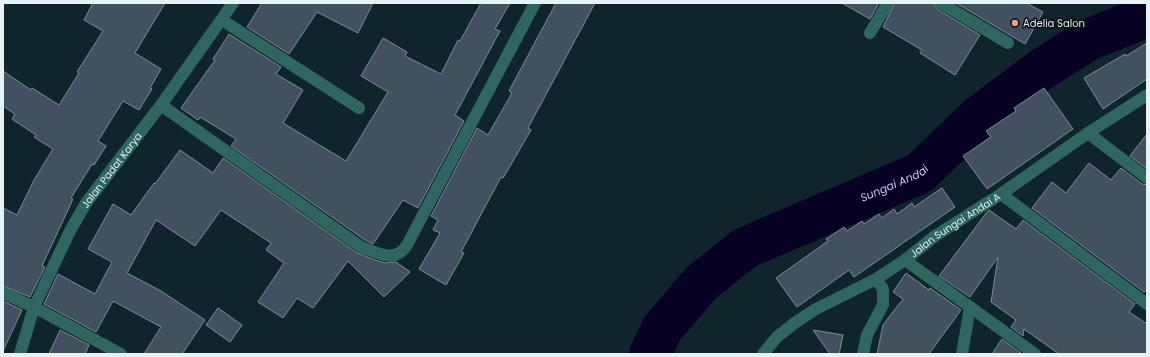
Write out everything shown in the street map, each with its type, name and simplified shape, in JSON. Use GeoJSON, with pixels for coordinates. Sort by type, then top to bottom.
{"type":"FeatureCollection","features":[{"type":"Feature","properties":{"kind":"street","name":"Jalan Padat Karya"},"geometry":{"type":"LineString","coordinates":[[20,354],[34,307],[70,231],[86,203],[161,105],[233,3]]}},
{"type":"Feature","properties":{"kind":"street"},"geometry":{"type":"LineString","coordinates":[[161,105],[362,247],[385,256],[391,256],[404,250],[407,245],[534,3]]}},
{"type":"Feature","properties":{"kind":"street"},"geometry":{"type":"LineString","coordinates":[[870,33],[888,3]]}},
{"type":"Feature","properties":{"kind":"street"},"geometry":{"type":"LineString","coordinates":[[941,3],[1008,43]]}},
{"type":"Feature","properties":{"kind":"street"},"geometry":{"type":"LineString","coordinates":[[222,20],[359,108]]}},
{"type":"Feature","properties":{"kind":"street","name":"Jalan Sungai Andai A"},"geometry":{"type":"LineString","coordinates":[[763,354],[777,337],[796,322],[816,309],[876,279],[905,260],[935,236],[1001,194],[1088,133],[1147,95]]}},
{"type":"Feature","properties":{"kind":"street"},"geometry":{"type":"LineString","coordinates":[[1088,133],[1147,178]]}},
{"type":"Feature","properties":{"kind":"street"},"geometry":{"type":"LineString","coordinates":[[1001,194],[1147,304]]}},
{"type":"Feature","properties":{"kind":"street"},"geometry":{"type":"LineString","coordinates":[[905,260],[1035,354]]}},
{"type":"Feature","properties":{"kind":"street"},"geometry":{"type":"LineString","coordinates":[[863,354],[867,335],[882,306],[883,289],[876,279]]}},
{"type":"Feature","properties":{"kind":"street"},"geometry":{"type":"LineString","coordinates":[[3,293],[34,307],[121,354]]}},
{"type":"Feature","properties":{"kind":"street"},"geometry":{"type":"LineString","coordinates":[[962,354],[970,307]]}},
{"type":"Feature","properties":{"kind":"building"},"geometry":{"type":"Polygon","coordinates":[[[93,3],[165,3],[135,53],[161,69],[150,88],[152,89],[139,110],[123,101],[98,141],[106,146],[94,165],[92,164],[71,198],[73,199],[42,266],[45,267],[30,297],[3,286],[3,208],[17,215],[34,180],[53,149],[34,137],[36,135],[12,119],[15,114],[3,106],[3,71],[31,90],[32,88],[59,105],[79,73],[77,72],[103,31],[84,20],[93,3]]]}},
{"type":"Feature","properties":{"kind":"building"},"geometry":{"type":"Polygon","coordinates":[[[262,3],[373,3],[358,33],[317,12],[289,54],[247,27],[262,3]]]}},
{"type":"Feature","properties":{"kind":"building"},"geometry":{"type":"Polygon","coordinates":[[[481,3],[510,3],[495,29],[500,31],[455,115],[464,121],[418,208],[403,200],[373,244],[365,240],[231,146],[236,139],[200,117],[198,120],[181,108],[215,60],[213,59],[229,34],[281,67],[276,74],[303,90],[283,123],[346,161],[388,92],[361,76],[383,38],[407,52],[405,56],[441,74],[458,40],[460,41],[481,3]]]}},
{"type":"Feature","properties":{"kind":"building"},"geometry":{"type":"Polygon","coordinates":[[[556,3],[595,3],[528,128],[531,130],[503,178],[501,177],[461,252],[464,253],[446,285],[419,269],[440,233],[433,230],[438,220],[431,216],[477,128],[488,135],[512,93],[509,91],[556,3]]]}},
{"type":"Feature","properties":{"kind":"building"},"geometry":{"type":"Polygon","coordinates":[[[842,3],[879,3],[870,19],[842,3]]]}},
{"type":"Feature","properties":{"kind":"building"},"geometry":{"type":"Polygon","coordinates":[[[895,3],[934,3],[937,9],[980,35],[955,75],[920,53],[922,50],[883,27],[895,3]]]}},
{"type":"Feature","properties":{"kind":"building"},"geometry":{"type":"Polygon","coordinates":[[[956,3],[1026,3],[1043,12],[1025,44],[956,3]]]}},
{"type":"Feature","properties":{"kind":"building"},"geometry":{"type":"Polygon","coordinates":[[[1147,43],[1147,79],[1103,109],[1084,78],[1147,43]]]}},
{"type":"Feature","properties":{"kind":"building"},"geometry":{"type":"Polygon","coordinates":[[[1044,88],[1073,129],[987,189],[963,156],[991,137],[986,131],[1016,111],[1014,108],[1044,88]]]}},
{"type":"Feature","properties":{"kind":"building"},"geometry":{"type":"Polygon","coordinates":[[[1147,134],[1147,169],[1130,156],[1147,134]]]}},
{"type":"Feature","properties":{"kind":"building"},"geometry":{"type":"Polygon","coordinates":[[[180,150],[213,173],[223,158],[357,253],[386,263],[396,262],[410,272],[384,297],[348,261],[313,308],[297,298],[283,318],[258,302],[284,263],[266,250],[271,243],[221,210],[195,246],[156,220],[127,273],[161,291],[205,320],[182,354],[144,354],[161,327],[113,301],[96,332],[44,304],[58,274],[95,294],[112,262],[88,249],[113,204],[131,215],[180,150]]]}},
{"type":"Feature","properties":{"kind":"building"},"geometry":{"type":"Polygon","coordinates":[[[1089,163],[1111,180],[1121,168],[1142,184],[1147,185],[1147,289],[1144,292],[1032,208],[1052,182],[1066,193],[1089,163]]]}},
{"type":"Feature","properties":{"kind":"building"},"geometry":{"type":"Polygon","coordinates":[[[942,188],[955,207],[854,277],[849,270],[797,307],[776,278],[828,241],[826,239],[844,227],[847,231],[862,221],[864,224],[879,214],[882,218],[894,209],[897,214],[912,203],[914,207],[942,188]]]}},
{"type":"Feature","properties":{"kind":"building"},"geometry":{"type":"Polygon","coordinates":[[[989,210],[1016,229],[1023,220],[1135,304],[1129,312],[1147,324],[1147,354],[1059,354],[1024,329],[1023,336],[1011,327],[1016,320],[991,302],[998,257],[970,297],[939,276],[989,210]]]}},
{"type":"Feature","properties":{"kind":"building"},"geometry":{"type":"Polygon","coordinates":[[[906,273],[929,290],[930,288],[961,310],[929,354],[877,354],[883,325],[903,299],[893,292],[906,273]]]}},
{"type":"Feature","properties":{"kind":"building"},"geometry":{"type":"Polygon","coordinates":[[[3,301],[22,310],[3,351],[3,301]]]}},
{"type":"Feature","properties":{"kind":"building"},"geometry":{"type":"Polygon","coordinates":[[[218,308],[242,325],[230,342],[206,325],[218,308]]]}},
{"type":"Feature","properties":{"kind":"building"},"geometry":{"type":"Polygon","coordinates":[[[60,330],[89,345],[85,354],[49,354],[60,330]]]}},
{"type":"Feature","properties":{"kind":"building"},"geometry":{"type":"Polygon","coordinates":[[[813,330],[843,335],[839,354],[830,354],[813,330]]]}},
{"type":"Feature","properties":{"kind":"building"},"geometry":{"type":"Polygon","coordinates":[[[1002,339],[1021,353],[992,354],[1002,339]]]}},
{"type":"Feature","properties":{"kind":"waterway","name":"Sungai Andai"},"geometry":{"type":"LineString","coordinates":[[650,354],[662,329],[701,283],[745,248],[920,173],[978,117],[1042,69],[1088,40],[1147,16]]}},
{"type":"Feature","properties":{"kind":"place","name":"Adelia Salon"},"geometry":{"type":"Point","coordinates":[1015,23]}}]}
